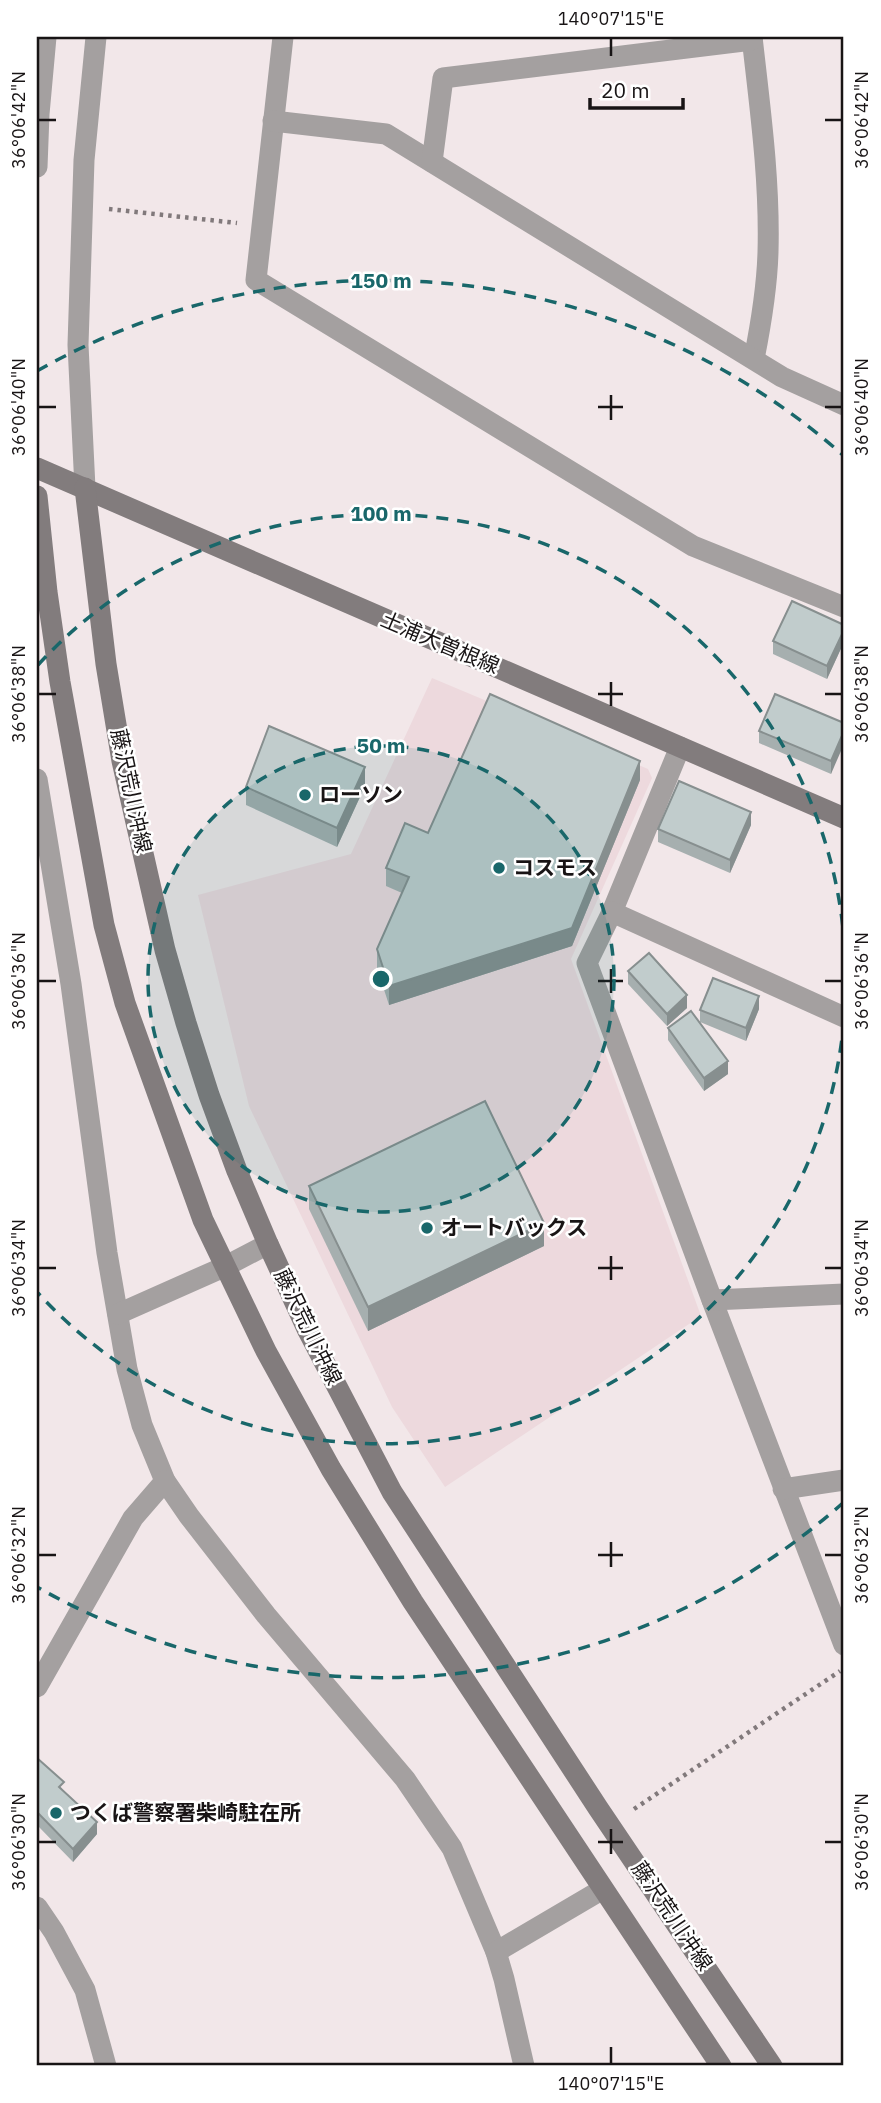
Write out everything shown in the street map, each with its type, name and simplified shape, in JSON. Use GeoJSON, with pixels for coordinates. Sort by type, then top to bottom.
{"type":"FeatureCollection","features":[{"type":"Feature","properties":{"kind":"main road","name":"土浦大曽根線"},"geometry":{"type":"LineString","coordinates":[[37,468],[844,818]]}},
{"type":"Feature","properties":{"kind":"main road","name":"藤沢荒川沖線"},"geometry":{"type":"LineString","coordinates":[[85,488],[106,664],[122,761],[166,950],[209,1095],[268,1244],[308,1331],[392,1492],[598,1808],[772,2066]]}},
{"type":"Feature","properties":{"kind":"main road","name":"藤沢荒川沖線"},"geometry":{"type":"LineString","coordinates":[[37,496],[58,669],[104,925],[125,1003],[203,1220],[266,1351],[331,1469],[413,1602],[721,2066]]}},
{"type":"Feature","properties":{"kind":"street"},"geometry":{"type":"LineString","coordinates":[[37,167],[38,113],[46,37]]}},
{"type":"Feature","properties":{"kind":"street"},"geometry":{"type":"LineString","coordinates":[[85,488],[78,345],[84,160],[96,37]]}},
{"type":"Feature","properties":{"kind":"street"},"geometry":{"type":"LineString","coordinates":[[283,37],[256,280],[693,546],[844,607]]}},
{"type":"Feature","properties":{"kind":"street"},"geometry":{"type":"LineString","coordinates":[[432,162],[443,78],[752,38],[767,168],[768,254],[754,359]]}},
{"type":"Feature","properties":{"kind":"street"},"geometry":{"type":"LineString","coordinates":[[273,121],[386,134],[782,377],[844,404]]}},
{"type":"Feature","properties":{"kind":"street"},"geometry":{"type":"LineString","coordinates":[[680,747],[612,912],[587,963],[844,1645]]}},
{"type":"Feature","properties":{"kind":"street"},"geometry":{"type":"LineString","coordinates":[[37,779],[71,984],[107,1253],[127,1369],[142,1425],[166,1481],[189,1516],[266,1615],[405,1779],[453,1848],[496,1952],[524,2066]]}},
{"type":"Feature","properties":{"kind":"street"},"geometry":{"type":"LineString","coordinates":[[612,912],[844,1017]]}},
{"type":"Feature","properties":{"kind":"street"},"geometry":{"type":"LineString","coordinates":[[118,1314],[268,1244]]}},
{"type":"Feature","properties":{"kind":"street"},"geometry":{"type":"LineString","coordinates":[[712,1300],[844,1294]]}},
{"type":"Feature","properties":{"kind":"street"},"geometry":{"type":"LineString","coordinates":[[783,1489],[844,1480]]}},
{"type":"Feature","properties":{"kind":"street"},"geometry":{"type":"LineString","coordinates":[[37,1687],[133,1518],[166,1481]]}},
{"type":"Feature","properties":{"kind":"street"},"geometry":{"type":"LineString","coordinates":[[496,1952],[603,1889]]}},
{"type":"Feature","properties":{"kind":"street"},"geometry":{"type":"LineString","coordinates":[[37,1907],[54,1932],[85,1990],[106,2066]]}},
{"type":"Feature","properties":{"kind":"path"},"geometry":{"type":"LineString","coordinates":[[109,209],[262,226]]}},
{"type":"Feature","properties":{"kind":"path"},"geometry":{"type":"LineString","coordinates":[[634,1809],[844,1668]]}},
{"type":"Feature","properties":{"kind":"shaded area"},"geometry":{"type":"Polygon","coordinates":[[[432,678],[648,769],[652,778],[571,959],[701,1316],[445,1487],[392,1407],[249,1106],[198,895],[351,854],[432,678]]]}},
{"type":"Feature","properties":{"kind":"building"},"geometry":{"type":"Polygon","coordinates":[[[792,601],[844,625],[827,666],[773,641],[792,601]]]}},
{"type":"Feature","properties":{"kind":"building","name":"コスモス"},"geometry":{"type":"Polygon","coordinates":[[[490,694],[640,761],[572,928],[389,986],[377,949],[409,877],[386,868],[405,823],[428,833],[490,694]]]}},
{"type":"Feature","properties":{"kind":"building"},"geometry":{"type":"Polygon","coordinates":[[[775,694],[844,723],[844,731],[831,761],[759,731],[775,694]]]}},
{"type":"Feature","properties":{"kind":"building","name":"ローソン"},"geometry":{"type":"Polygon","coordinates":[[[269,726],[365,767],[337,828],[246,787],[269,726]]]}},
{"type":"Feature","properties":{"kind":"building"},"geometry":{"type":"Polygon","coordinates":[[[679,781],[751,812],[730,860],[658,829],[679,781]]]}},
{"type":"Feature","properties":{"kind":"building"},"geometry":{"type":"Polygon","coordinates":[[[649,953],[687,995],[667,1014],[628,971],[649,953]]]}},
{"type":"Feature","properties":{"kind":"building"},"geometry":{"type":"Polygon","coordinates":[[[713,978],[759,996],[746,1028],[700,1010],[713,978]]]}},
{"type":"Feature","properties":{"kind":"building"},"geometry":{"type":"Polygon","coordinates":[[[691,1011],[728,1061],[704,1078],[668,1028],[691,1011]]]}},
{"type":"Feature","properties":{"kind":"building","name":"オートバックス"},"geometry":{"type":"Polygon","coordinates":[[[485,1101],[544,1223],[368,1307],[309,1186],[485,1101]]]}},
{"type":"Feature","properties":{"kind":"building","name":"つくば警察署柴崎駐在所"},"geometry":{"type":"Polygon","coordinates":[[[37,1758],[64,1782],[59,1787],[97,1822],[73,1849],[39,1814],[37,1815],[37,1758]]]}},
{"type":"Feature","properties":{"kind":"place","name":"ローソン"},"geometry":{"type":"Point","coordinates":[305,795]}},
{"type":"Feature","properties":{"kind":"place","name":"コスモス"},"geometry":{"type":"Point","coordinates":[499,868]}},
{"type":"Feature","properties":{"kind":"place","name":"オートバックス"},"geometry":{"type":"Point","coordinates":[427,1228]}},
{"type":"Feature","properties":{"kind":"place","name":"つくば警察署柴崎駐在所"},"geometry":{"type":"Point","coordinates":[56,1813]}}]}
